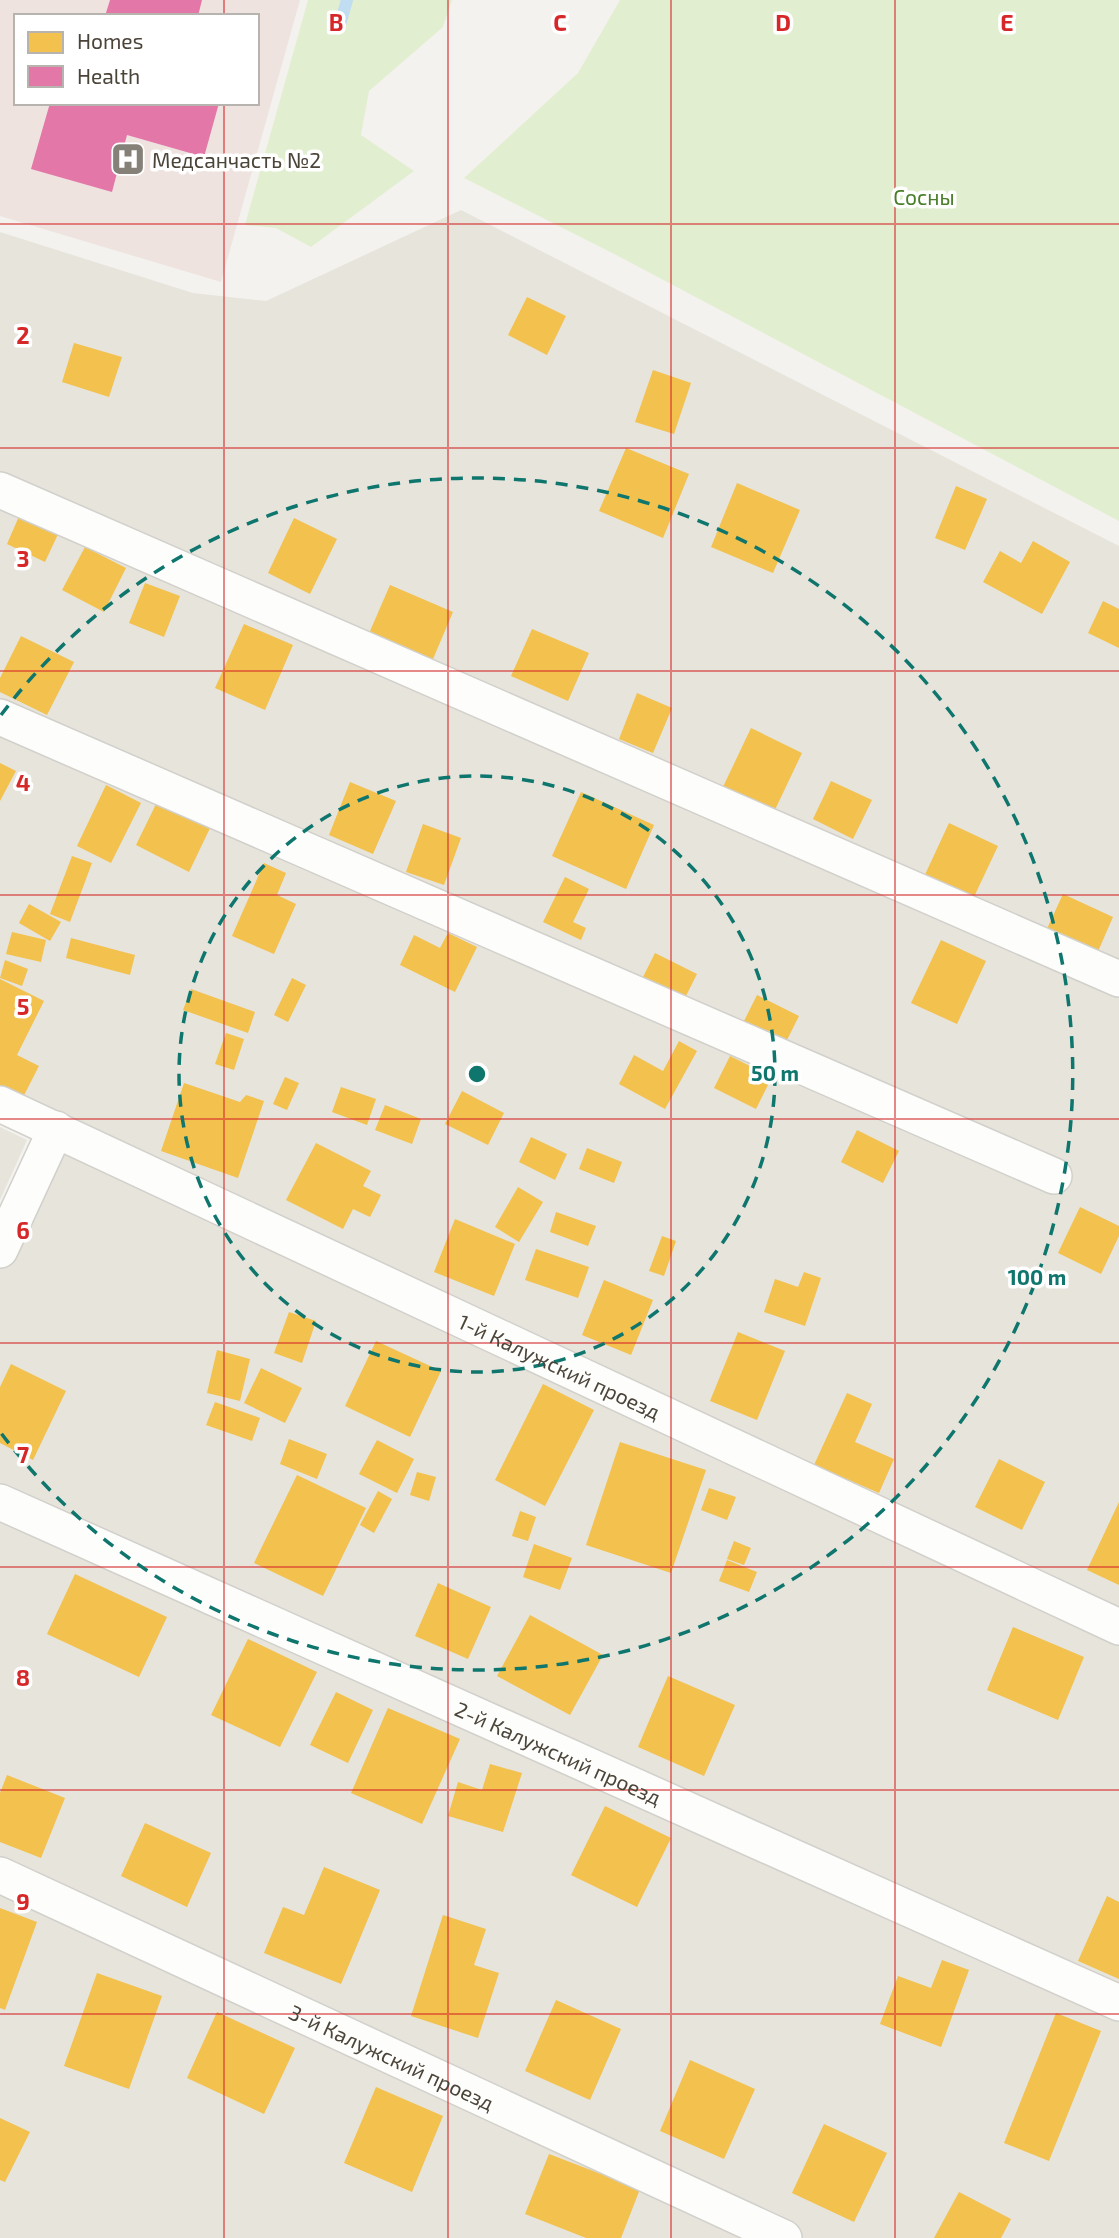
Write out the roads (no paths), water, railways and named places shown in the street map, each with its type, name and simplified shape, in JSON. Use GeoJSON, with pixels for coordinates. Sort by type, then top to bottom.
{"type":"FeatureCollection","features":[{"type":"Feature","properties":{"kind":"street"},"geometry":{"type":"LineString","coordinates":[[0,491],[1119,979]]}},
{"type":"Feature","properties":{"kind":"street"},"geometry":{"type":"LineString","coordinates":[[0,717],[1054,1176]]}},
{"type":"Feature","properties":{"kind":"street","name":"1-й Калужский проезд"},"geometry":{"type":"LineString","coordinates":[[0,1104],[1119,1627]]}},
{"type":"Feature","properties":{"kind":"street"},"geometry":{"type":"LineString","coordinates":[[0,1250],[56,1129]]}},
{"type":"Feature","properties":{"kind":"street","name":"2-й Калужский проезд"},"geometry":{"type":"LineString","coordinates":[[0,1502],[1119,2003]]}},
{"type":"Feature","properties":{"kind":"street","name":"3-й Калужский проезд"},"geometry":{"type":"LineString","coordinates":[[0,1875],[784,2238]]}},
{"type":"Feature","properties":{"kind":"waterway"},"geometry":{"type":"LineString","coordinates":[[339,28],[347,0]]}},
{"type":"Feature","properties":{"kind":"place","name":"Медсанчасть №2"},"geometry":{"type":"Point","coordinates":[128,159]}},
{"type":"Feature","properties":{"kind":"park label","name":"Сосны"},"geometry":{"type":"Point","coordinates":[924,196]}}]}
